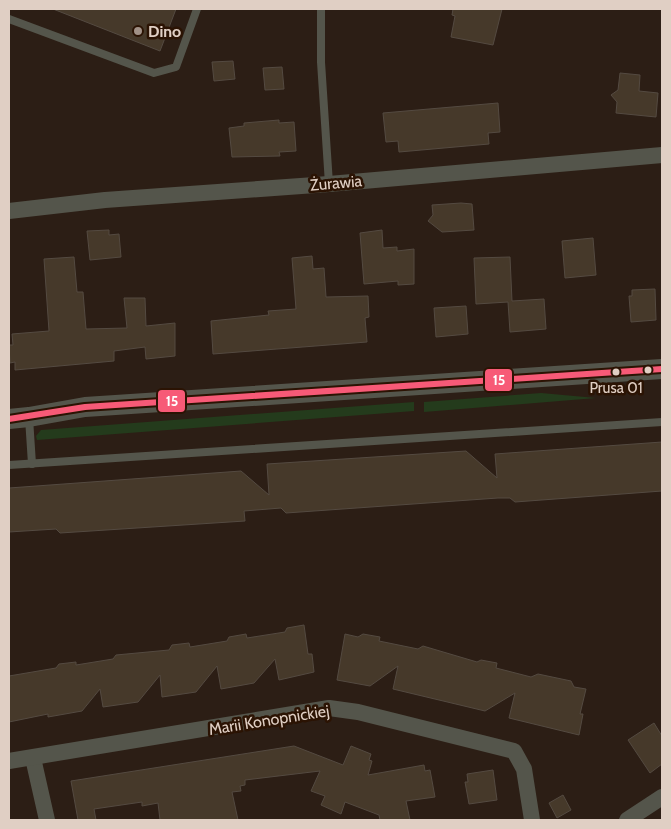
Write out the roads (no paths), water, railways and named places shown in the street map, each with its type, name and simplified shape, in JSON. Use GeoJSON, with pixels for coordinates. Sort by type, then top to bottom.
{"type":"FeatureCollection","features":[{"type":"Feature","properties":{"kind":"street","name":"Żurawia"},"geometry":{"type":"LineString","coordinates":[[9,211],[105,200],[329,184],[662,155]]}},
{"type":"Feature","properties":{"kind":"street"},"geometry":{"type":"LineString","coordinates":[[9,419],[85,407],[662,369]]}},
{"type":"Feature","properties":{"kind":"street","name":"Marii Konopnickiej"},"geometry":{"type":"LineString","coordinates":[[9,761],[330,708],[358,712],[514,751],[524,769],[532,820]]}},
{"type":"Feature","properties":{"kind":"street"},"geometry":{"type":"LineString","coordinates":[[33,758],[47,820]]}},
{"type":"Feature","properties":{"kind":"street"},"geometry":{"type":"LineString","coordinates":[[627,820],[662,797]]}},
{"type":"Feature","properties":{"kind":"lane"},"geometry":{"type":"LineString","coordinates":[[9,18],[154,73],[176,67],[196,9]]}},
{"type":"Feature","properties":{"kind":"lane"},"geometry":{"type":"LineString","coordinates":[[321,9],[320,62],[329,184]]}},
{"type":"Feature","properties":{"kind":"lane"},"geometry":{"type":"LineString","coordinates":[[29,417],[32,464]]}},
{"type":"Feature","properties":{"kind":"lane"},"geometry":{"type":"LineString","coordinates":[[9,466],[662,422]]}},
{"type":"Feature","properties":{"kind":"place","name":"Dino"},"geometry":{"type":"Point","coordinates":[138,31]}},
{"type":"Feature","properties":{"kind":"place","name":"Prusa 01"},"geometry":{"type":"Point","coordinates":[616,372]}}]}
